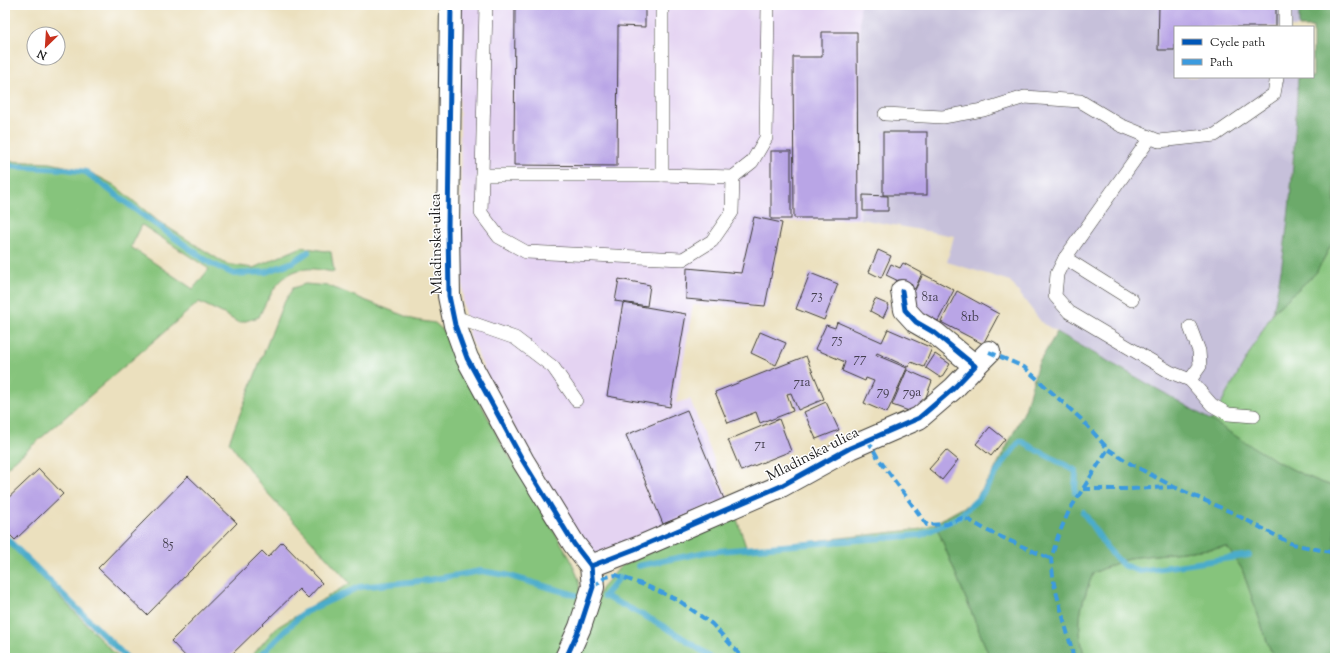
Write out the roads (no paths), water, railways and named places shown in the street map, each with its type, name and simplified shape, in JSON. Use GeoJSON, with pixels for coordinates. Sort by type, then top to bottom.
{"type":"FeatureCollection","features":[{"type":"Feature","properties":{"kind":"street","name":"Mladinska ulica"},"geometry":{"type":"LineString","coordinates":[[451,5],[448,227],[449,296],[452,316],[467,358],[523,461],[574,544],[591,566],[635,549],[781,486],[850,448],[919,418],[954,388],[982,359],[916,322],[905,310],[902,291]]}},
{"type":"Feature","properties":{"kind":"street"},"geometry":{"type":"LineString","coordinates":[[566,658],[580,627],[593,587],[591,566]]}},
{"type":"Feature","properties":{"kind":"lane"},"geometry":{"type":"LineString","coordinates":[[486,5],[481,213],[499,237],[526,252],[683,259],[712,241],[732,212],[733,177]]}},
{"type":"Feature","properties":{"kind":"lane"},"geometry":{"type":"LineString","coordinates":[[662,5],[662,175]]}},
{"type":"Feature","properties":{"kind":"lane"},"geometry":{"type":"LineString","coordinates":[[482,174],[733,177],[752,162],[766,138],[768,5]]}},
{"type":"Feature","properties":{"kind":"lane"},"geometry":{"type":"LineString","coordinates":[[1285,5],[1285,26]]}},
{"type":"Feature","properties":{"kind":"lane"},"geometry":{"type":"LineString","coordinates":[[885,114],[943,117],[983,110],[1025,97],[1080,101],[1120,124],[1159,141],[1215,135],[1274,94],[1277,78]]}},
{"type":"Feature","properties":{"kind":"lane"},"geometry":{"type":"LineString","coordinates":[[1150,138],[1065,258],[1057,274],[1055,296],[1070,312],[1170,372],[1190,380],[1212,405],[1228,414],[1254,416]]}},
{"type":"Feature","properties":{"kind":"lane"},"geometry":{"type":"LineString","coordinates":[[1065,258],[1132,300]]}},
{"type":"Feature","properties":{"kind":"lane"},"geometry":{"type":"LineString","coordinates":[[452,316],[515,338],[553,367],[576,400]]}},
{"type":"Feature","properties":{"kind":"lane"},"geometry":{"type":"LineString","coordinates":[[1190,327],[1198,351],[1200,366],[1190,380]]}},
{"type":"Feature","properties":{"kind":"waterway"},"geometry":{"type":"LineString","coordinates":[[5,166],[65,169],[86,172],[210,263],[234,274],[266,272],[293,262],[308,252]]}},
{"type":"Feature","properties":{"kind":"waterway"},"geometry":{"type":"LineString","coordinates":[[638,566],[706,552],[921,535],[959,517],[980,497],[1020,441],[1076,471],[1075,492]]}},
{"type":"Feature","properties":{"kind":"waterway"},"geometry":{"type":"LineString","coordinates":[[1083,512],[1107,548],[1123,565],[1139,571],[1249,555]]}},
{"type":"Feature","properties":{"kind":"waterway"},"geometry":{"type":"LineString","coordinates":[[5,537],[127,658]]}},
{"type":"Feature","properties":{"kind":"waterway"},"geometry":{"type":"LineString","coordinates":[[258,658],[303,613],[359,587],[429,580],[481,571],[506,575],[575,595]]}},
{"type":"Feature","properties":{"kind":"waterway"},"geometry":{"type":"LineString","coordinates":[[619,578],[604,596],[659,624],[686,640],[711,658]]}}]}
